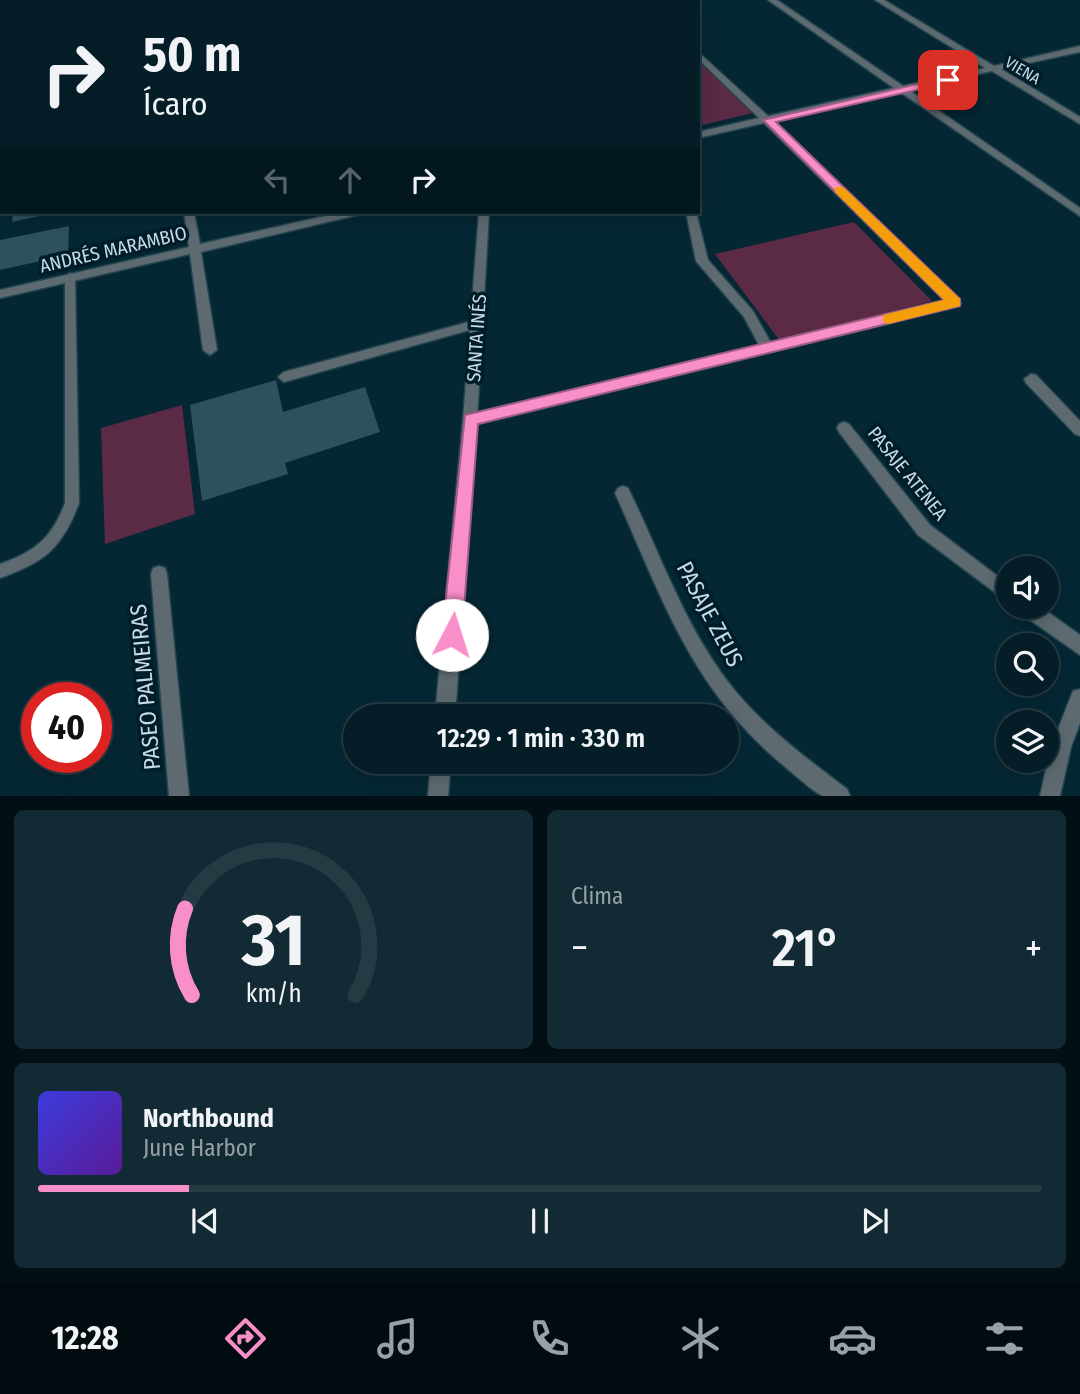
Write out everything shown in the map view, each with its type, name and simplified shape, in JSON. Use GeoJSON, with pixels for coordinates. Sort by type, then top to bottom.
{"type":"FeatureCollection","features":[{"type":"Feature","properties":{"kind":"street"},"geometry":{"type":"LineString","coordinates":[[772,0],[1080,213]]}},
{"type":"Feature","properties":{"kind":"street","name":"VIENA"},"geometry":{"type":"LineString","coordinates":[[879,0],[1080,121]]}},
{"type":"Feature","properties":{"kind":"street"},"geometry":{"type":"LineString","coordinates":[[700,135],[1080,49]]}},
{"type":"Feature","properties":{"kind":"street"},"geometry":{"type":"LineString","coordinates":[[471,420],[955,303],[700,56]]}},
{"type":"Feature","properties":{"kind":"street"},"geometry":{"type":"LineString","coordinates":[[189,214],[211,351]]}},
{"type":"Feature","properties":{"kind":"street","name":"ANDRÉS MARAMBIO"},"geometry":{"type":"LineString","coordinates":[[0,294],[343,214]]}},
{"type":"Feature","properties":{"kind":"street","name":"SANTA INÉS"},"geometry":{"type":"LineString","coordinates":[[446,704],[471,420],[484,214]]}},
{"type":"Feature","properties":{"kind":"street"},"geometry":{"type":"LineString","coordinates":[[691,214],[702,261],[749,314],[767,348]]}},
{"type":"Feature","properties":{"kind":"street"},"geometry":{"type":"LineString","coordinates":[[1031,379],[1080,430]]}},
{"type":"Feature","properties":{"kind":"street","name":"PASAJE ATENEA"},"geometry":{"type":"LineString","coordinates":[[844,428],[924,530],[996,585]]}},
{"type":"Feature","properties":{"kind":"street","name":"PASAJE ZEUS"},"geometry":{"type":"LineString","coordinates":[[623,493],[693,643],[713,676],[764,736],[840,796]]}},
{"type":"Feature","properties":{"kind":"street","name":"PASEO PALMEIRAS"},"geometry":{"type":"LineString","coordinates":[[159,574],[179,796]]}},
{"type":"Feature","properties":{"kind":"street"},"geometry":{"type":"LineString","coordinates":[[1043,619],[1080,646]]}},
{"type":"Feature","properties":{"kind":"street"},"geometry":{"type":"LineString","coordinates":[[1050,796],[1061,747],[1080,698]]}},
{"type":"Feature","properties":{"kind":"street"},"geometry":{"type":"LineString","coordinates":[[439,796],[440,774]]}},
{"type":"Feature","properties":{"kind":"lane"},"geometry":{"type":"LineString","coordinates":[[0,571],[32,561],[63,531],[72,503],[70,277]]}},
{"type":"Feature","properties":{"kind":"lane"},"geometry":{"type":"LineString","coordinates":[[284,377],[477,324]]}},
{"type":"Feature","properties":{"kind":"shaded area"},"geometry":{"type":"Polygon","coordinates":[[[700,60],[757,112],[700,126],[700,60]]]}},
{"type":"Feature","properties":{"kind":"shaded area"},"geometry":{"type":"Polygon","coordinates":[[[854,222],[932,301],[780,341],[715,254],[854,222]]]}},
{"type":"Feature","properties":{"kind":"shaded area"},"geometry":{"type":"Polygon","coordinates":[[[182,405],[195,514],[105,544],[101,428],[182,405]]]}},
{"type":"Feature","properties":{"kind":"building"},"geometry":{"type":"Polygon","coordinates":[[[13,214],[48,214],[12,222],[13,214]]]}},
{"type":"Feature","properties":{"kind":"building"},"geometry":{"type":"Polygon","coordinates":[[[69,226],[68,255],[0,270],[0,240],[69,226]]]}},
{"type":"Feature","properties":{"kind":"building"},"geometry":{"type":"Polygon","coordinates":[[[276,380],[283,412],[365,387],[380,432],[285,463],[288,474],[202,501],[190,405],[276,380]]]}},
{"type":"Feature","properties":{"kind":"slow traffic"},"geometry":{"type":"LineString","coordinates":[[839,189],[955,303],[888,319]]}},
{"type":"Feature","properties":{"kind":"route"},"geometry":{"type":"LineString","coordinates":[[452,635],[471,420],[726,356],[955,303],[768,120],[948,80]]}}]}
